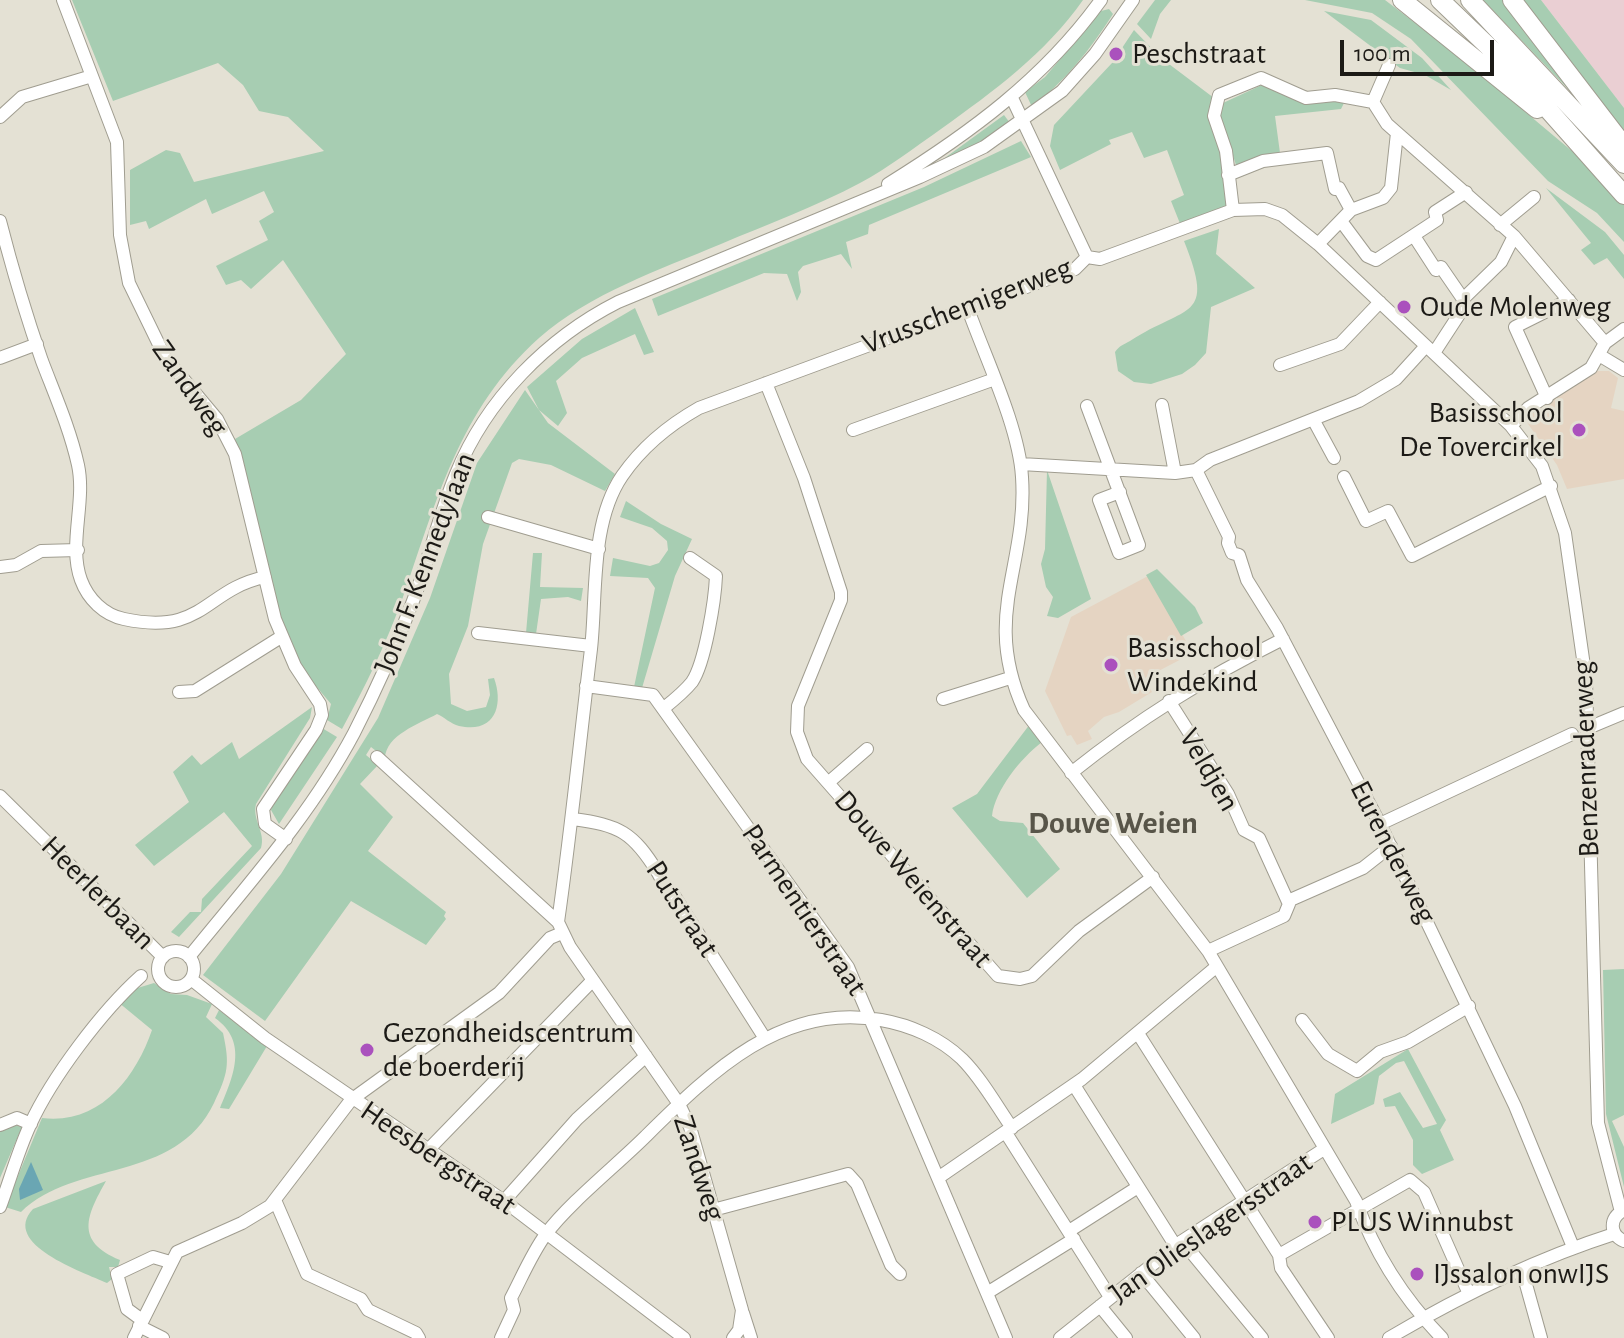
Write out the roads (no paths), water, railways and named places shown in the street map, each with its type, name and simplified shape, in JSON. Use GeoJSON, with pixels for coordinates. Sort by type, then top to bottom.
{"type":"FeatureCollection","features":[{"type":"Feature","properties":{"kind":"highway"},"geometry":{"type":"LineString","coordinates":[[1402,0],[1577,140]]}},
{"type":"Feature","properties":{"kind":"highway"},"geometry":{"type":"LineString","coordinates":[[1440,0],[1514,71],[1624,195]]}},
{"type":"Feature","properties":{"kind":"highway"},"geometry":{"type":"LineString","coordinates":[[1470,0],[1624,164]]}},
{"type":"Feature","properties":{"kind":"highway"},"geometry":{"type":"LineString","coordinates":[[1512,0],[1624,146]]}},
{"type":"Feature","properties":{"kind":"street","name":"Zandweg"},"geometry":{"type":"LineString","coordinates":[[63,0],[119,151],[120,235],[129,283],[165,357],[217,419],[235,454],[281,637],[295,666],[320,704],[322,715],[316,730],[264,805],[264,822],[286,839]]}},
{"type":"Feature","properties":{"kind":"street"},"geometry":{"type":"LineString","coordinates":[[1102,0],[1121,16]]}},
{"type":"Feature","properties":{"kind":"street","name":"John F. Kennedylaan"},"geometry":{"type":"LineString","coordinates":[[868,197],[950,145],[1012,98],[1058,56],[1102,0]]}},
{"type":"Feature","properties":{"kind":"street","name":"John F. Kennedylaan"},"geometry":{"type":"LineString","coordinates":[[189,957],[286,839],[325,784],[382,678],[413,601],[456,472],[475,435],[510,386],[548,349],[605,309],[966,157],[1024,122],[1074,79],[1133,0]]}},
{"type":"Feature","properties":{"kind":"street"},"geometry":{"type":"LineString","coordinates":[[1373,102],[1389,65]]}},
{"type":"Feature","properties":{"kind":"street"},"geometry":{"type":"LineString","coordinates":[[0,117],[22,97],[92,76]]}},
{"type":"Feature","properties":{"kind":"street"},"geometry":{"type":"LineString","coordinates":[[1233,210],[1226,151],[1214,116],[1219,95],[1261,78],[1282,90],[1306,98],[1335,95],[1373,102],[1387,124],[1514,236],[1569,300],[1602,349],[1624,370]]}},
{"type":"Feature","properties":{"kind":"street"},"geometry":{"type":"LineString","coordinates":[[1012,98],[1087,257]]}},
{"type":"Feature","properties":{"kind":"street"},"geometry":{"type":"LineString","coordinates":[[1318,244],[1351,210],[1383,198],[1391,188],[1397,133]]}},
{"type":"Feature","properties":{"kind":"street"},"geometry":{"type":"LineString","coordinates":[[1228,175],[1263,161],[1327,153],[1335,189],[1339,188],[1351,210]]}},
{"type":"Feature","properties":{"kind":"street"},"geometry":{"type":"LineString","coordinates":[[1341,221],[1372,260],[1437,220],[1435,212],[1466,192]]}},
{"type":"Feature","properties":{"kind":"street"},"geometry":{"type":"LineString","coordinates":[[1500,225],[1534,197]]}},
{"type":"Feature","properties":{"kind":"street","name":"Vrusschemigerweg"},"geometry":{"type":"LineString","coordinates":[[560,927],[599,549],[611,498],[622,476],[647,445],[699,408],[1075,269],[1087,257],[1100,259],[1233,210],[1265,209],[1282,215],[1318,244],[1430,349]]}},
{"type":"Feature","properties":{"kind":"street"},"geometry":{"type":"LineString","coordinates":[[0,221],[6,270],[37,344],[79,468],[82,498],[78,550],[80,577],[88,594],[107,612],[124,619],[176,622],[196,615],[244,584],[265,577]]}},
{"type":"Feature","properties":{"kind":"street"},"geometry":{"type":"LineString","coordinates":[[1021,464],[1175,473],[1196,470],[1210,460],[1359,401],[1396,379],[1430,349],[1462,310],[1463,299],[1441,267],[1436,270],[1414,236]]}},
{"type":"Feature","properties":{"kind":"street"},"geometry":{"type":"LineString","coordinates":[[1463,299],[1501,262],[1514,236]]}},
{"type":"Feature","properties":{"kind":"street"},"geometry":{"type":"LineString","coordinates":[[1547,398],[1515,327],[1569,300]]}},
{"type":"Feature","properties":{"kind":"street"},"geometry":{"type":"LineString","coordinates":[[1280,365],[1340,344],[1380,302]]}},
{"type":"Feature","properties":{"kind":"street"},"geometry":{"type":"LineString","coordinates":[[968,309],[1021,464],[1022,507],[1004,611],[1010,678],[1024,710],[1208,951],[1360,1211],[1405,1296],[1442,1338]]}},
{"type":"Feature","properties":{"kind":"street"},"geometry":{"type":"LineString","coordinates":[[1511,426],[1528,408],[1591,368],[1602,349],[1624,329]]}},
{"type":"Feature","properties":{"kind":"street"},"geometry":{"type":"LineString","coordinates":[[0,358],[37,344]]}},
{"type":"Feature","properties":{"kind":"street","name":"Benzenraderweg"},"geometry":{"type":"LineString","coordinates":[[1430,349],[1535,453],[1551,486],[1565,533],[1581,632],[1588,728],[1598,1123],[1622,1211]]}},
{"type":"Feature","properties":{"kind":"street"},"geometry":{"type":"LineString","coordinates":[[853,430],[992,380]]}},
{"type":"Feature","properties":{"kind":"street","name":"Douve Weienstraat"},"geometry":{"type":"LineString","coordinates":[[766,383],[804,478],[841,592],[836,611],[809,672],[796,722],[807,759],[998,976],[1020,979],[1032,976],[1079,931],[1153,877]]}},
{"type":"Feature","properties":{"kind":"street"},"geometry":{"type":"LineString","coordinates":[[1162,405],[1175,473]]}},
{"type":"Feature","properties":{"kind":"street"},"geometry":{"type":"LineString","coordinates":[[1087,406],[1112,470],[1120,492],[1139,545],[1119,553],[1099,500],[1120,492]]}},
{"type":"Feature","properties":{"kind":"street"},"geometry":{"type":"LineString","coordinates":[[1314,421],[1334,458]]}},
{"type":"Feature","properties":{"kind":"street","name":"Eurenderweg"},"geometry":{"type":"LineString","coordinates":[[1196,470],[1229,537],[1232,553],[1239,555],[1247,580],[1283,639],[1380,824],[1469,1006],[1573,1247]]}},
{"type":"Feature","properties":{"kind":"street"},"geometry":{"type":"LineString","coordinates":[[1344,477],[1366,521],[1388,511],[1412,556],[1551,486]]}},
{"type":"Feature","properties":{"kind":"street"},"geometry":{"type":"LineString","coordinates":[[488,517],[599,549]]}},
{"type":"Feature","properties":{"kind":"street"},"geometry":{"type":"LineString","coordinates":[[0,567],[16,565],[41,551],[78,550]]}},
{"type":"Feature","properties":{"kind":"street"},"geometry":{"type":"LineString","coordinates":[[664,708],[680,695],[696,673],[715,610],[716,576],[690,558]]}},
{"type":"Feature","properties":{"kind":"street"},"geometry":{"type":"LineString","coordinates":[[478,633],[591,646]]}},
{"type":"Feature","properties":{"kind":"street"},"geometry":{"type":"LineString","coordinates":[[179,692],[195,691],[281,637]]}},
{"type":"Feature","properties":{"kind":"street"},"geometry":{"type":"LineString","coordinates":[[1071,773],[1119,733],[1169,701],[1283,639]]}},
{"type":"Feature","properties":{"kind":"street"},"geometry":{"type":"LineString","coordinates":[[943,699],[1010,678]]}},
{"type":"Feature","properties":{"kind":"street","name":"Parmentierstraat"},"geometry":{"type":"LineString","coordinates":[[586,686],[643,691],[653,695],[848,967],[873,1018],[1006,1338]]}},
{"type":"Feature","properties":{"kind":"street","name":"Veldjen"},"geometry":{"type":"LineString","coordinates":[[1169,701],[1228,794],[1244,830],[1259,838],[1288,901]]}},
{"type":"Feature","properties":{"kind":"street"},"geometry":{"type":"LineString","coordinates":[[1588,728],[1624,713]]}},
{"type":"Feature","properties":{"kind":"street"},"geometry":{"type":"LineString","coordinates":[[1380,824],[1572,734]]}},
{"type":"Feature","properties":{"kind":"street","name":"Douve Weienstraat"},"geometry":{"type":"LineString","coordinates":[[829,782],[867,749]]}},
{"type":"Feature","properties":{"kind":"street","name":"Zandweg"},"geometry":{"type":"LineString","coordinates":[[377,757],[560,927],[679,1104],[690,1127],[751,1338]]}},
{"type":"Feature","properties":{"kind":"street","name":"Heerlerbaan"},"geometry":{"type":"LineString","coordinates":[[0,796],[163,957]]}},
{"type":"Feature","properties":{"kind":"street","name":"Putstraat"},"geometry":{"type":"LineString","coordinates":[[573,819],[609,823],[631,836],[645,852],[666,892],[675,897],[764,1037]]}},
{"type":"Feature","properties":{"kind":"street"},"geometry":{"type":"LineString","coordinates":[[1208,951],[1284,916],[1288,901],[1363,868],[1391,846]]}},
{"type":"Feature","properties":{"kind":"street"},"geometry":{"type":"LineString","coordinates":[[139,1328],[170,1262],[182,1249],[255,1216],[275,1200],[351,1100],[499,993],[560,927]]}},
{"type":"Feature","properties":{"kind":"street"},"geometry":{"type":"LineString","coordinates":[[175,951],[189,957],[194,967],[191,979],[179,987],[164,982],[158,973],[163,957],[175,951]]}},
{"type":"Feature","properties":{"kind":"street"},"geometry":{"type":"LineString","coordinates":[[938,1178],[1074,1085],[1139,1035],[1216,967]]}},
{"type":"Feature","properties":{"kind":"street"},"geometry":{"type":"LineString","coordinates":[[0,1207],[31,1124],[112,1002],[141,976]]}},
{"type":"Feature","properties":{"kind":"street","name":"Heesbergstraat"},"geometry":{"type":"LineString","coordinates":[[191,979],[219,1004],[351,1100],[504,1201],[684,1338]]}},
{"type":"Feature","properties":{"kind":"street"},"geometry":{"type":"LineString","coordinates":[[428,1150],[593,980]]}},
{"type":"Feature","properties":{"kind":"street"},"geometry":{"type":"LineString","coordinates":[[1302,1020],[1328,1054],[1357,1071],[1380,1052],[1408,1042],[1469,1006]]}},
{"type":"Feature","properties":{"kind":"street"},"geometry":{"type":"LineString","coordinates":[[501,1338],[514,1310],[511,1298],[547,1233],[679,1104],[764,1037],[822,1017],[873,1018],[909,1027],[950,1049],[972,1070],[1110,1297]]}},
{"type":"Feature","properties":{"kind":"street"},"geometry":{"type":"LineString","coordinates":[[1139,1035],[1279,1255],[1281,1268],[1328,1338]]}},
{"type":"Feature","properties":{"kind":"street"},"geometry":{"type":"LineString","coordinates":[[504,1201],[577,1119],[646,1056]]}},
{"type":"Feature","properties":{"kind":"street"},"geometry":{"type":"LineString","coordinates":[[1074,1085],[1138,1187],[1178,1243],[1262,1338]]}},
{"type":"Feature","properties":{"kind":"street"},"geometry":{"type":"LineString","coordinates":[[0,1125],[17,1118],[31,1124]]}},
{"type":"Feature","properties":{"kind":"street","name":"Jan Olieslagersstraat"},"geometry":{"type":"LineString","coordinates":[[1060,1338],[1178,1243],[1324,1149]]}},
{"type":"Feature","properties":{"kind":"street"},"geometry":{"type":"LineString","coordinates":[[713,1210],[848,1174],[857,1184],[891,1265],[900,1274]]}},
{"type":"Feature","properties":{"kind":"street"},"geometry":{"type":"LineString","coordinates":[[1279,1255],[1360,1211],[1403,1182],[1417,1183],[1469,1294]]}},
{"type":"Feature","properties":{"kind":"street"},"geometry":{"type":"LineString","coordinates":[[987,1293],[1138,1187]]}},
{"type":"Feature","properties":{"kind":"street"},"geometry":{"type":"LineString","coordinates":[[275,1200],[307,1274],[361,1299],[368,1310],[416,1333],[419,1338]]}},
{"type":"Feature","properties":{"kind":"street"},"geometry":{"type":"LineString","coordinates":[[1389,1338],[1469,1294],[1573,1247],[1619,1238],[1613,1222],[1622,1211]]}},
{"type":"Feature","properties":{"kind":"street"},"geometry":{"type":"LineString","coordinates":[[163,1338],[139,1328],[127,1309],[116,1281],[117,1274],[153,1257],[170,1262]]}},
{"type":"Feature","properties":{"kind":"street"},"geometry":{"type":"LineString","coordinates":[[1522,1270],[1541,1338]]}},
{"type":"Feature","properties":{"kind":"street"},"geometry":{"type":"LineString","coordinates":[[1141,1273],[1194,1338]]}},
{"type":"Feature","properties":{"kind":"street"},"geometry":{"type":"LineString","coordinates":[[1100,1306],[1126,1338]]}},
{"type":"Feature","properties":{"kind":"street"},"geometry":{"type":"LineString","coordinates":[[733,1338],[739,1330],[742,1310]]}},
{"type":"Feature","properties":{"kind":"water"},"geometry":{"type":"Polygon","coordinates":[[[31,1162],[43,1190],[20,1200],[19,1189],[31,1162]]]}},
{"type":"Feature","properties":{"kind":"place","name":"Peschstraat"},"geometry":{"type":"Point","coordinates":[1116,54]}},
{"type":"Feature","properties":{"kind":"place","name":"Oude Molenweg"},"geometry":{"type":"Point","coordinates":[1404,307]}},
{"type":"Feature","properties":{"kind":"place","name":"Basisschool De Tovercirkel"},"geometry":{"type":"Point","coordinates":[1579,430]}},
{"type":"Feature","properties":{"kind":"place","name":"Basisschool Windekind"},"geometry":{"type":"Point","coordinates":[1111,665]}},
{"type":"Feature","properties":{"kind":"place","name":"Gezondheidscentrum de boerderij"},"geometry":{"type":"Point","coordinates":[367,1050]}},
{"type":"Feature","properties":{"kind":"place","name":"PLUS Winnubst"},"geometry":{"type":"Point","coordinates":[1315,1222]}},
{"type":"Feature","properties":{"kind":"place","name":"IJssalon onwIJS"},"geometry":{"type":"Point","coordinates":[1417,1274]}},
{"type":"Feature","properties":{"kind":"district","name":"Douve Weien"},"geometry":{"type":"Point","coordinates":[1113,823]}}]}
